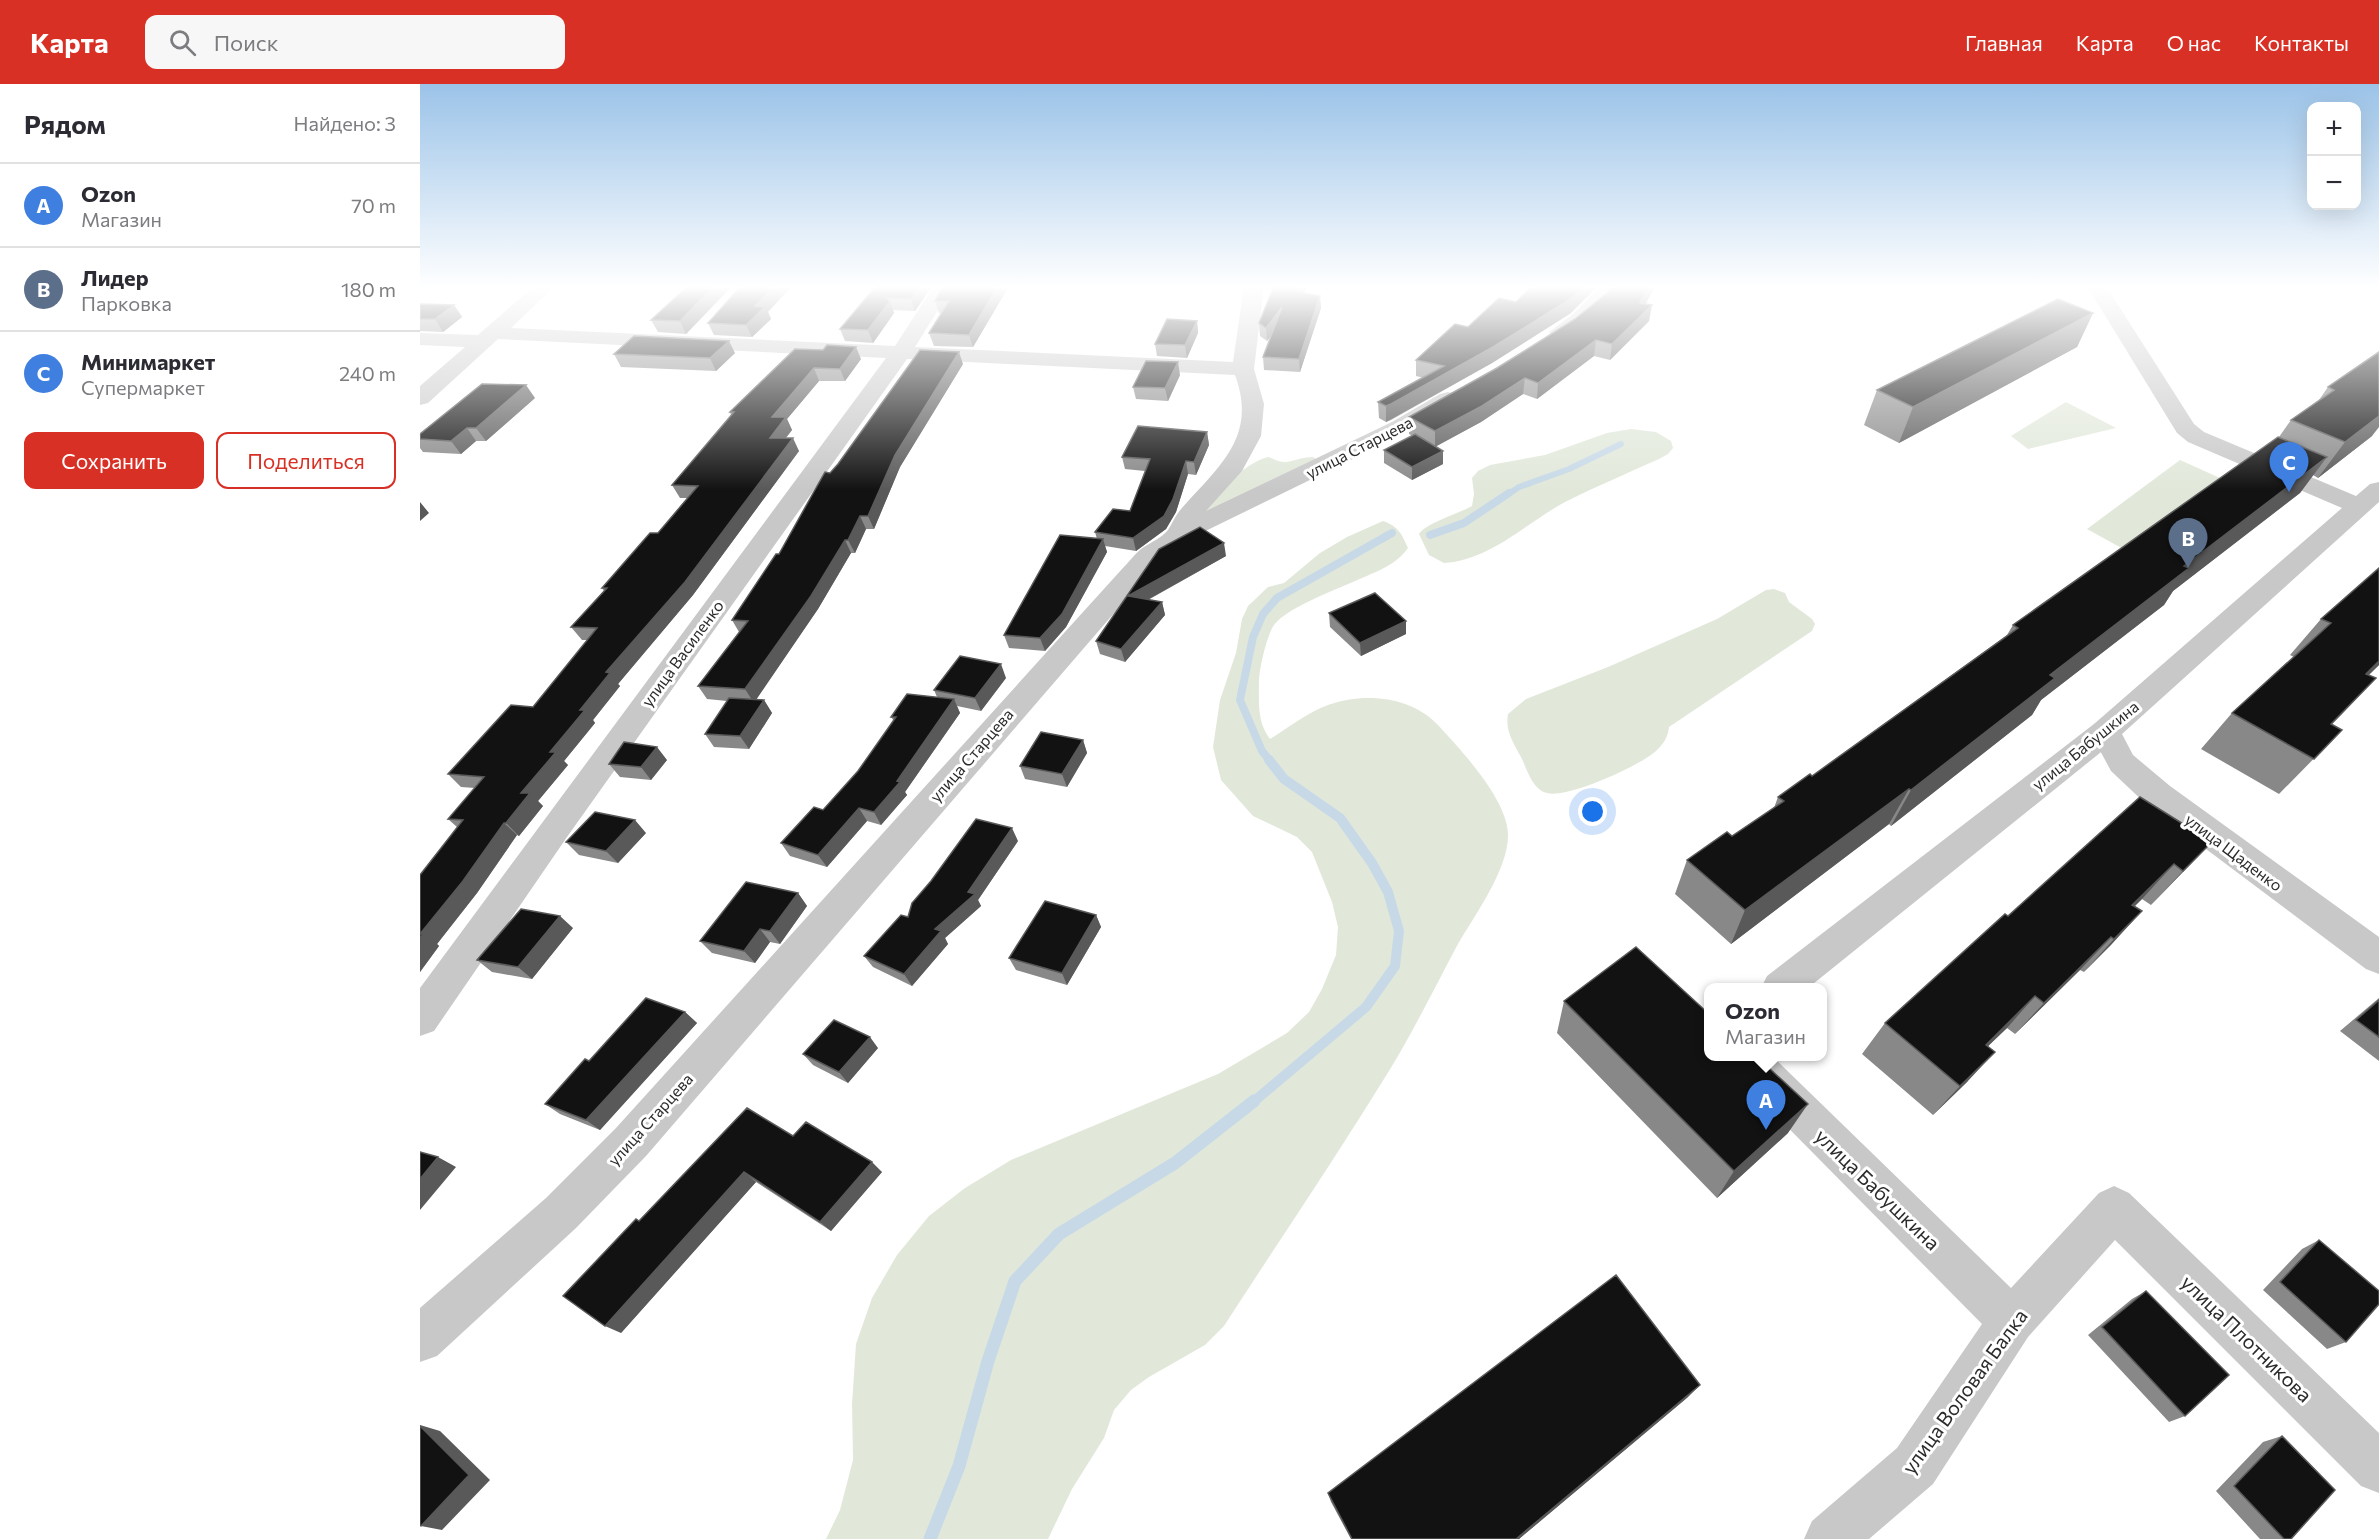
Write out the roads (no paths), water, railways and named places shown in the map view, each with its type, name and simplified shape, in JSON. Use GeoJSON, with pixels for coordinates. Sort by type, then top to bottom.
{"type":"FeatureCollection","features":[{"type":"Feature","properties":{"kind":"street"},"geometry":{"type":"LineString","coordinates":[[420,398],[470,354]]}},
{"type":"Feature","properties":{"kind":"street","name":"улица Василенко"},"geometry":{"type":"LineString","coordinates":[[420,1019],[555,828],[900,354]]}},
{"type":"Feature","properties":{"kind":"street"},"geometry":{"type":"LineString","coordinates":[[939,354],[1243,369]]}},
{"type":"Feature","properties":{"kind":"street"},"geometry":{"type":"LineString","coordinates":[[1176,536],[1188,516],[1231,470],[1244,451],[1251,427],[1254,404],[1251,387],[1243,369],[1245,354]]}},
{"type":"Feature","properties":{"kind":"street"},"geometry":{"type":"LineString","coordinates":[[2139,354],[2185,428],[2196,436],[2369,498]]}},
{"type":"Feature","properties":{"kind":"street","name":"улица Старцева"},"geometry":{"type":"LineString","coordinates":[[420,1339],[561,1213],[631,1142],[1150,555],[1176,536],[1400,427],[1472,386]]}},
{"type":"Feature","properties":{"kind":"street","name":"улица Бабушкина"},"geometry":{"type":"LineString","coordinates":[[1785,983],[2104,732],[2369,498]]}},
{"type":"Feature","properties":{"kind":"street","name":"улица Щаденко"},"geometry":{"type":"LineString","coordinates":[[2104,732],[2122,763],[2157,795],[2379,958]]}},
{"type":"Feature","properties":{"kind":"street","name":"улица Бабушкина"},"geometry":{"type":"LineString","coordinates":[[1749,1061],[2012,1321]]}},
{"type":"Feature","properties":{"kind":"street","name":"улица Воловая Балка"},"geometry":{"type":"LineString","coordinates":[[1830,1539],[1915,1466],[2012,1321],[2114,1208]]}},
{"type":"Feature","properties":{"kind":"street","name":"улица Плотникова"},"geometry":{"type":"LineString","coordinates":[[2114,1208],[2379,1468]]}},
{"type":"Feature","properties":{"kind":"waterway"},"geometry":{"type":"LineString","coordinates":[[1507,495],[1519,487],[1569,469],[1621,444]]}},
{"type":"Feature","properties":{"kind":"waterway"},"geometry":{"type":"LineString","coordinates":[[1430,535],[1464,523],[1509,493]]}},
{"type":"Feature","properties":{"kind":"waterway"},"geometry":{"type":"LineString","coordinates":[[1270,761],[1262,751],[1240,700],[1253,637],[1263,614],[1277,598],[1392,533]]}},
{"type":"Feature","properties":{"kind":"waterway"},"geometry":{"type":"LineString","coordinates":[[1252,1103],[1366,1007],[1395,966],[1399,931],[1388,892],[1372,863],[1340,818],[1284,779],[1269,760]]}},
{"type":"Feature","properties":{"kind":"waterway"},"geometry":{"type":"LineString","coordinates":[[930,1539],[959,1466],[988,1361],[1015,1281],[1059,1234],[1175,1163],[1254,1101]]}},
{"type":"Feature","properties":{"kind":"place","name":"Минимаркет"},"geometry":{"type":"Point","coordinates":[2289,492]}},
{"type":"Feature","properties":{"kind":"place","name":"Лидер"},"geometry":{"type":"Point","coordinates":[2188,568]}},
{"type":"Feature","properties":{"kind":"place","name":"Ozon"},"geometry":{"type":"Point","coordinates":[1766,1130]}}]}
